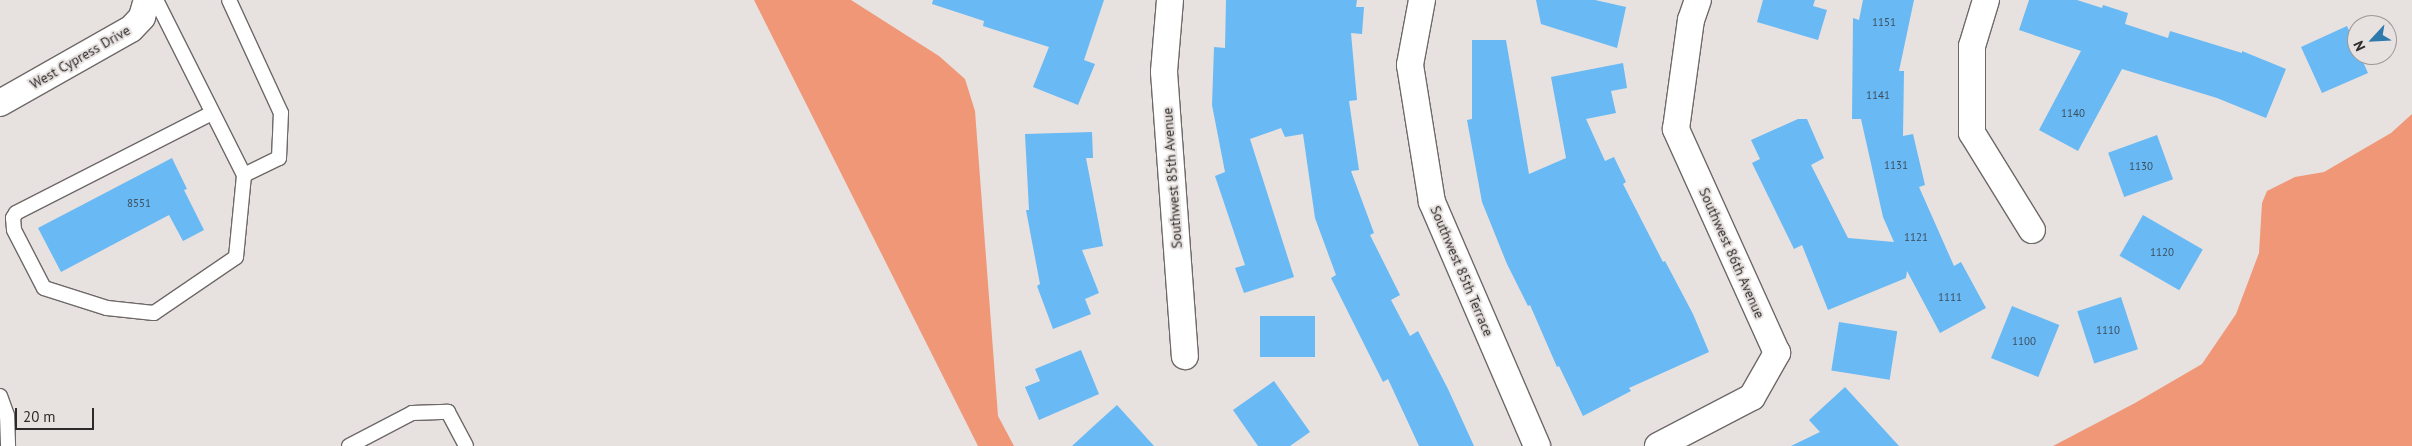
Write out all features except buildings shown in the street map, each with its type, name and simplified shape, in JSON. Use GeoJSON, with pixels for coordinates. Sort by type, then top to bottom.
{"type":"FeatureCollection","features":[{"type":"Feature","properties":{"kind":"street","name":"West Cypress Drive"},"geometry":{"type":"LineString","coordinates":[[0,103],[131,29],[142,17],[147,0]]}},
{"type":"Feature","properties":{"kind":"street","name":"Southwest 85th Avenue"},"geometry":{"type":"LineString","coordinates":[[1170,0],[1164,72],[1185,356]]}},
{"type":"Feature","properties":{"kind":"street","name":"Southwest 85th Terrace"},"geometry":{"type":"LineString","coordinates":[[1422,0],[1410,65],[1432,202],[1537,446]]}},
{"type":"Feature","properties":{"kind":"street","name":"Southwest 86th Avenue"},"geometry":{"type":"LineString","coordinates":[[1658,446],[1752,397],[1777,353],[1676,129],[1691,20],[1698,0]]}},
{"type":"Feature","properties":{"kind":"street"},"geometry":{"type":"LineString","coordinates":[[1986,0],[1972,46],[1972,133],[2032,230]]}},
{"type":"Feature","properties":{"kind":"lane"},"geometry":{"type":"LineString","coordinates":[[156,0],[244,175],[236,257],[154,313],[108,308],[44,288],[14,230],[13,218],[16,213],[212,113]]}},
{"type":"Feature","properties":{"kind":"lane"},"geometry":{"type":"LineString","coordinates":[[228,0],[281,113],[279,158],[244,175]]}},
{"type":"Feature","properties":{"kind":"lane"},"geometry":{"type":"LineString","coordinates":[[0,396],[7,415],[8,446]]}},
{"type":"Feature","properties":{"kind":"lane"},"geometry":{"type":"LineString","coordinates":[[348,446],[412,413],[448,412],[466,446]]}},
{"type":"Feature","properties":{"kind":"shaded area"},"geometry":{"type":"Polygon","coordinates":[[[754,0],[851,0],[939,56],[965,79],[975,111],[998,416],[1014,446],[978,446],[754,0]]]}},
{"type":"Feature","properties":{"kind":"shaded area"},"geometry":{"type":"Polygon","coordinates":[[[2412,114],[2412,446],[2053,446],[2135,403],[2202,364],[2236,314],[2259,253],[2262,203],[2267,191],[2295,177],[2324,172],[2391,133],[2412,114]]]}}]}
